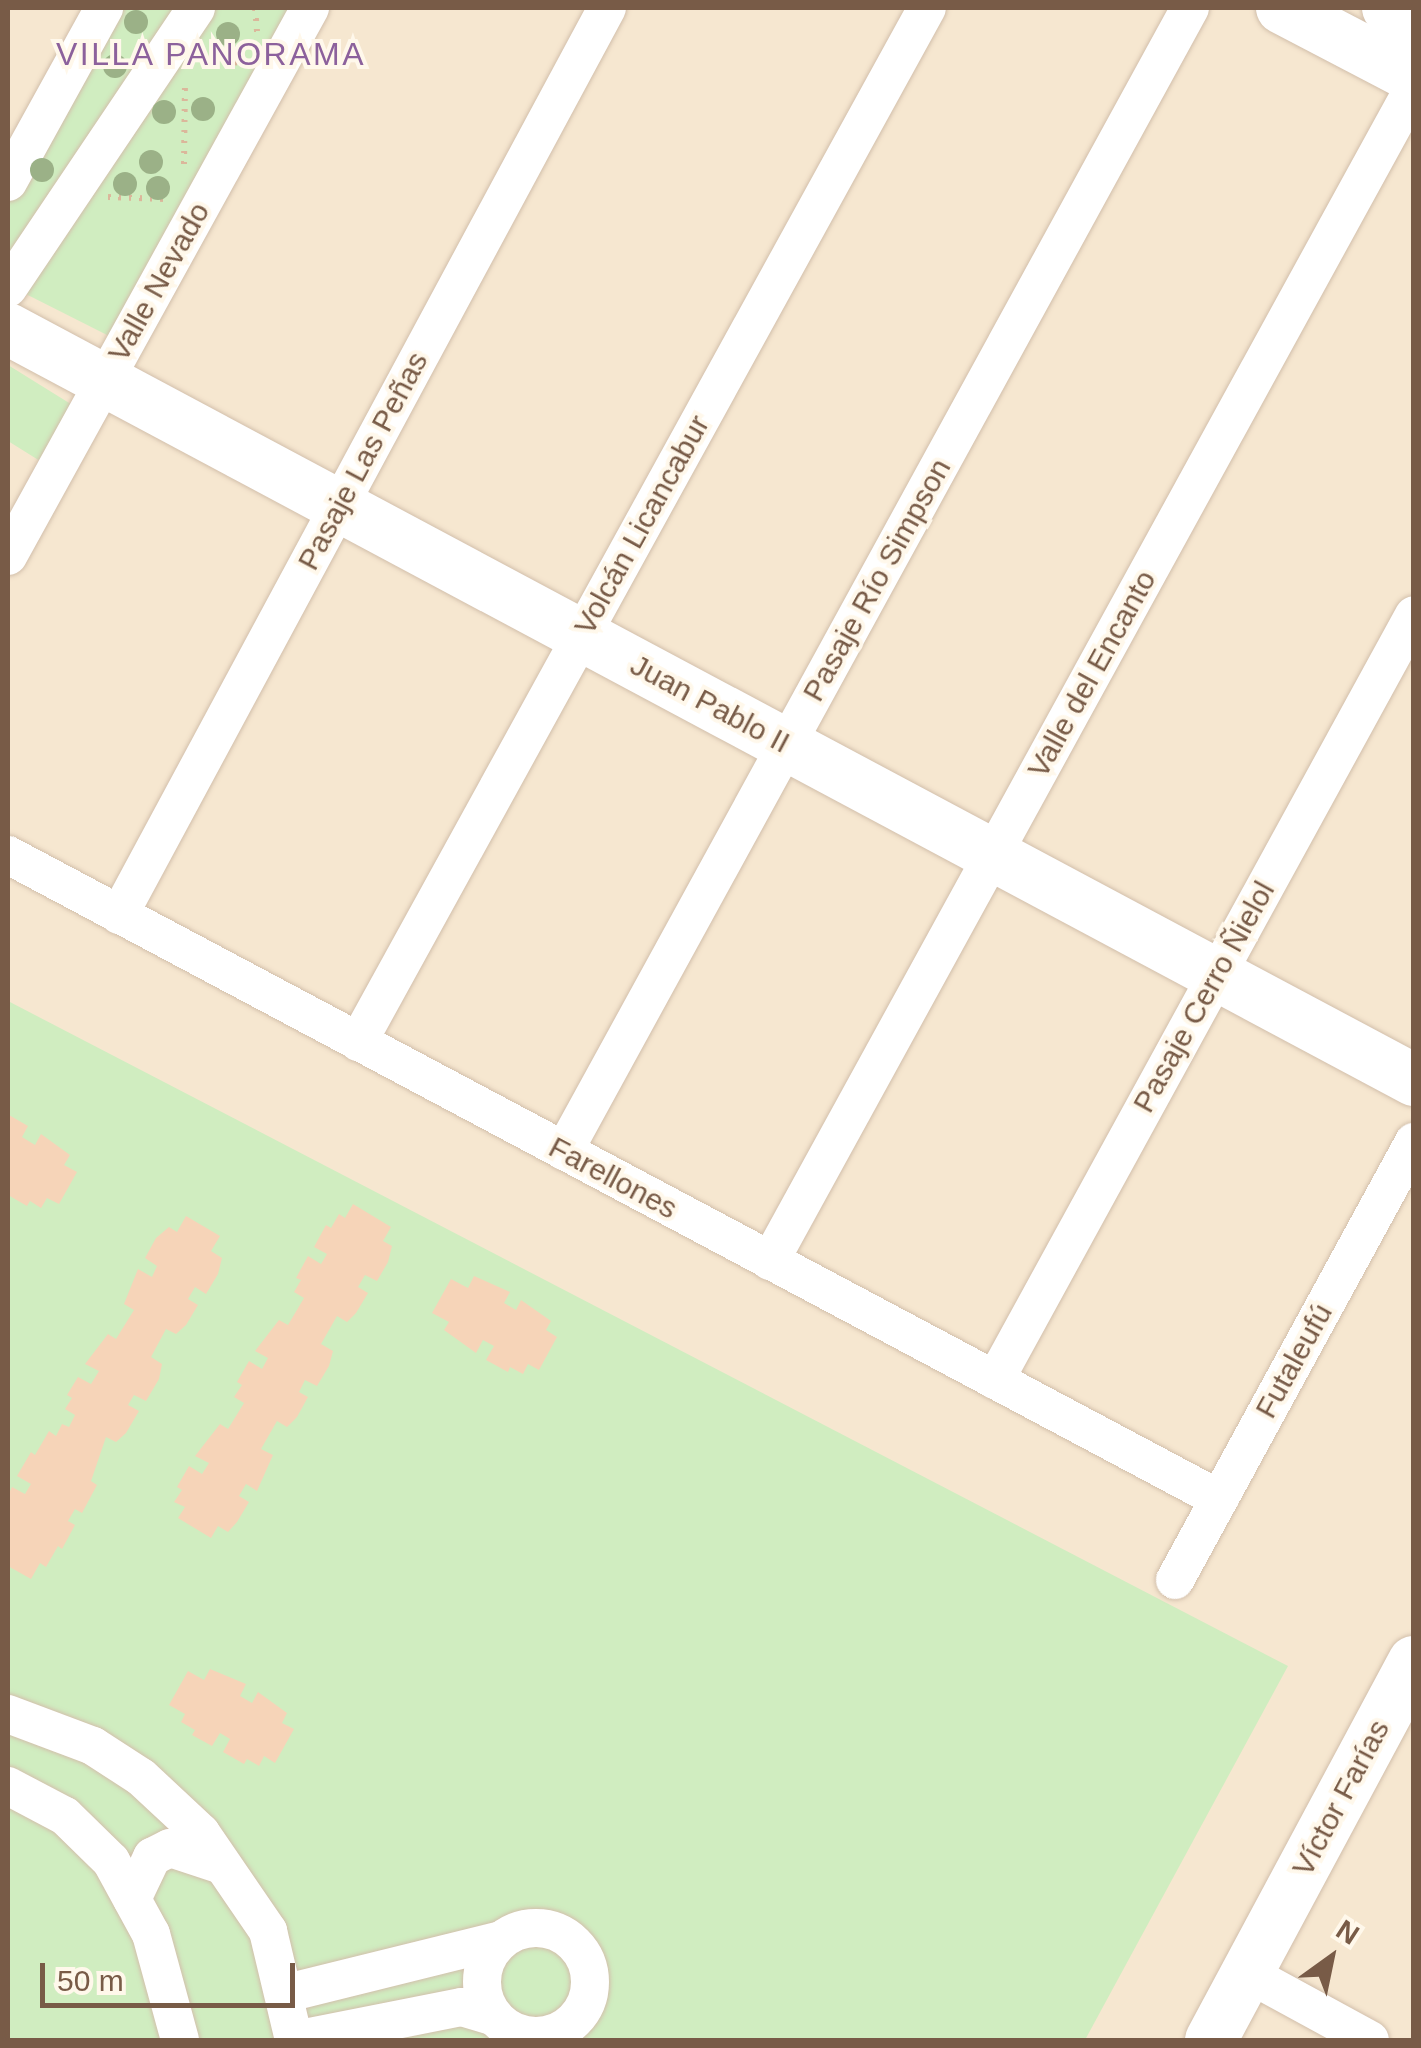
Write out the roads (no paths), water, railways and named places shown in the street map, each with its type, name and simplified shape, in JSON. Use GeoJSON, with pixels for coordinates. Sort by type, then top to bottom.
{"type":"FeatureCollection","features":[{"type":"Feature","properties":{"kind":"street"},"geometry":{"type":"LineString","coordinates":[[8,182],[104,8]]}},
{"type":"Feature","properties":{"kind":"street"},"geometry":{"type":"LineString","coordinates":[[8,288],[196,8]]}},
{"type":"Feature","properties":{"kind":"street","name":"Valle Nevado"},"geometry":{"type":"LineString","coordinates":[[8,556],[310,8]]}},
{"type":"Feature","properties":{"kind":"street","name":"Pasaje Las Peñas"},"geometry":{"type":"LineString","coordinates":[[118,915],[607,8]]}},
{"type":"Feature","properties":{"kind":"street","name":"Volcán Licancabur"},"geometry":{"type":"LineString","coordinates":[[358,1042],[926,8]]}},
{"type":"Feature","properties":{"kind":"street","name":"Pasaje Río Simpson"},"geometry":{"type":"LineString","coordinates":[[564,1151],[1190,8]]}},
{"type":"Feature","properties":{"kind":"street"},"geometry":{"type":"LineString","coordinates":[[1282,8],[1414,77]]}},
{"type":"Feature","properties":{"kind":"street"},"geometry":{"type":"LineString","coordinates":[[1388,8],[1414,21]]}},
{"type":"Feature","properties":{"kind":"street","name":"Valle del Encanto"},"geometry":{"type":"LineString","coordinates":[[770,1261],[1414,87]]}},
{"type":"Feature","properties":{"kind":"street","name":"Juan Pablo II"},"geometry":{"type":"LineString","coordinates":[[8,329],[1414,1080]]}},
{"type":"Feature","properties":{"kind":"street","name":"Pasaje Cerro Ñielol"},"geometry":{"type":"LineString","coordinates":[[995,1380],[1414,615]]}},
{"type":"Feature","properties":{"kind":"street","name":"Farellones"},"geometry":{"type":"LineString","coordinates":[[8,856],[1219,1500]]}},
{"type":"Feature","properties":{"kind":"street","name":"Futaleufú"},"geometry":{"type":"LineString","coordinates":[[1175,1580],[1414,1142]]}},
{"type":"Feature","properties":{"kind":"street","name":"Víctor Farías"},"geometry":{"type":"LineString","coordinates":[[1211,2040],[1414,1662]]}},
{"type":"Feature","properties":{"kind":"street"},"geometry":{"type":"LineString","coordinates":[[8,1714],[93,1746],[142,1777],[201,1833],[268,1932],[287,1992],[295,2040],[462,2008],[494,2017],[525,2035],[562,2030],[586,2003],[590,1985],[588,1966],[566,1937],[532,1928],[501,1940],[287,1992]]}},
{"type":"Feature","properties":{"kind":"street"},"geometry":{"type":"LineString","coordinates":[[8,1786],[64,1816],[111,1861],[150,1934],[180,2040]]}},
{"type":"Feature","properties":{"kind":"street"},"geometry":{"type":"LineString","coordinates":[[132,1899],[152,1857],[170,1848],[222,1865]]}},
{"type":"Feature","properties":{"kind":"street"},"geometry":{"type":"LineString","coordinates":[[494,2017],[481,1986],[490,1953],[501,1940]]}},
{"type":"Feature","properties":{"kind":"street"},"geometry":{"type":"LineString","coordinates":[[1248,1973],[1370,2040]]}},
{"type":"Feature","properties":{"kind":"district","name":"VILLA PANORAMA"},"geometry":{"type":"Point","coordinates":[211,54]}}]}
